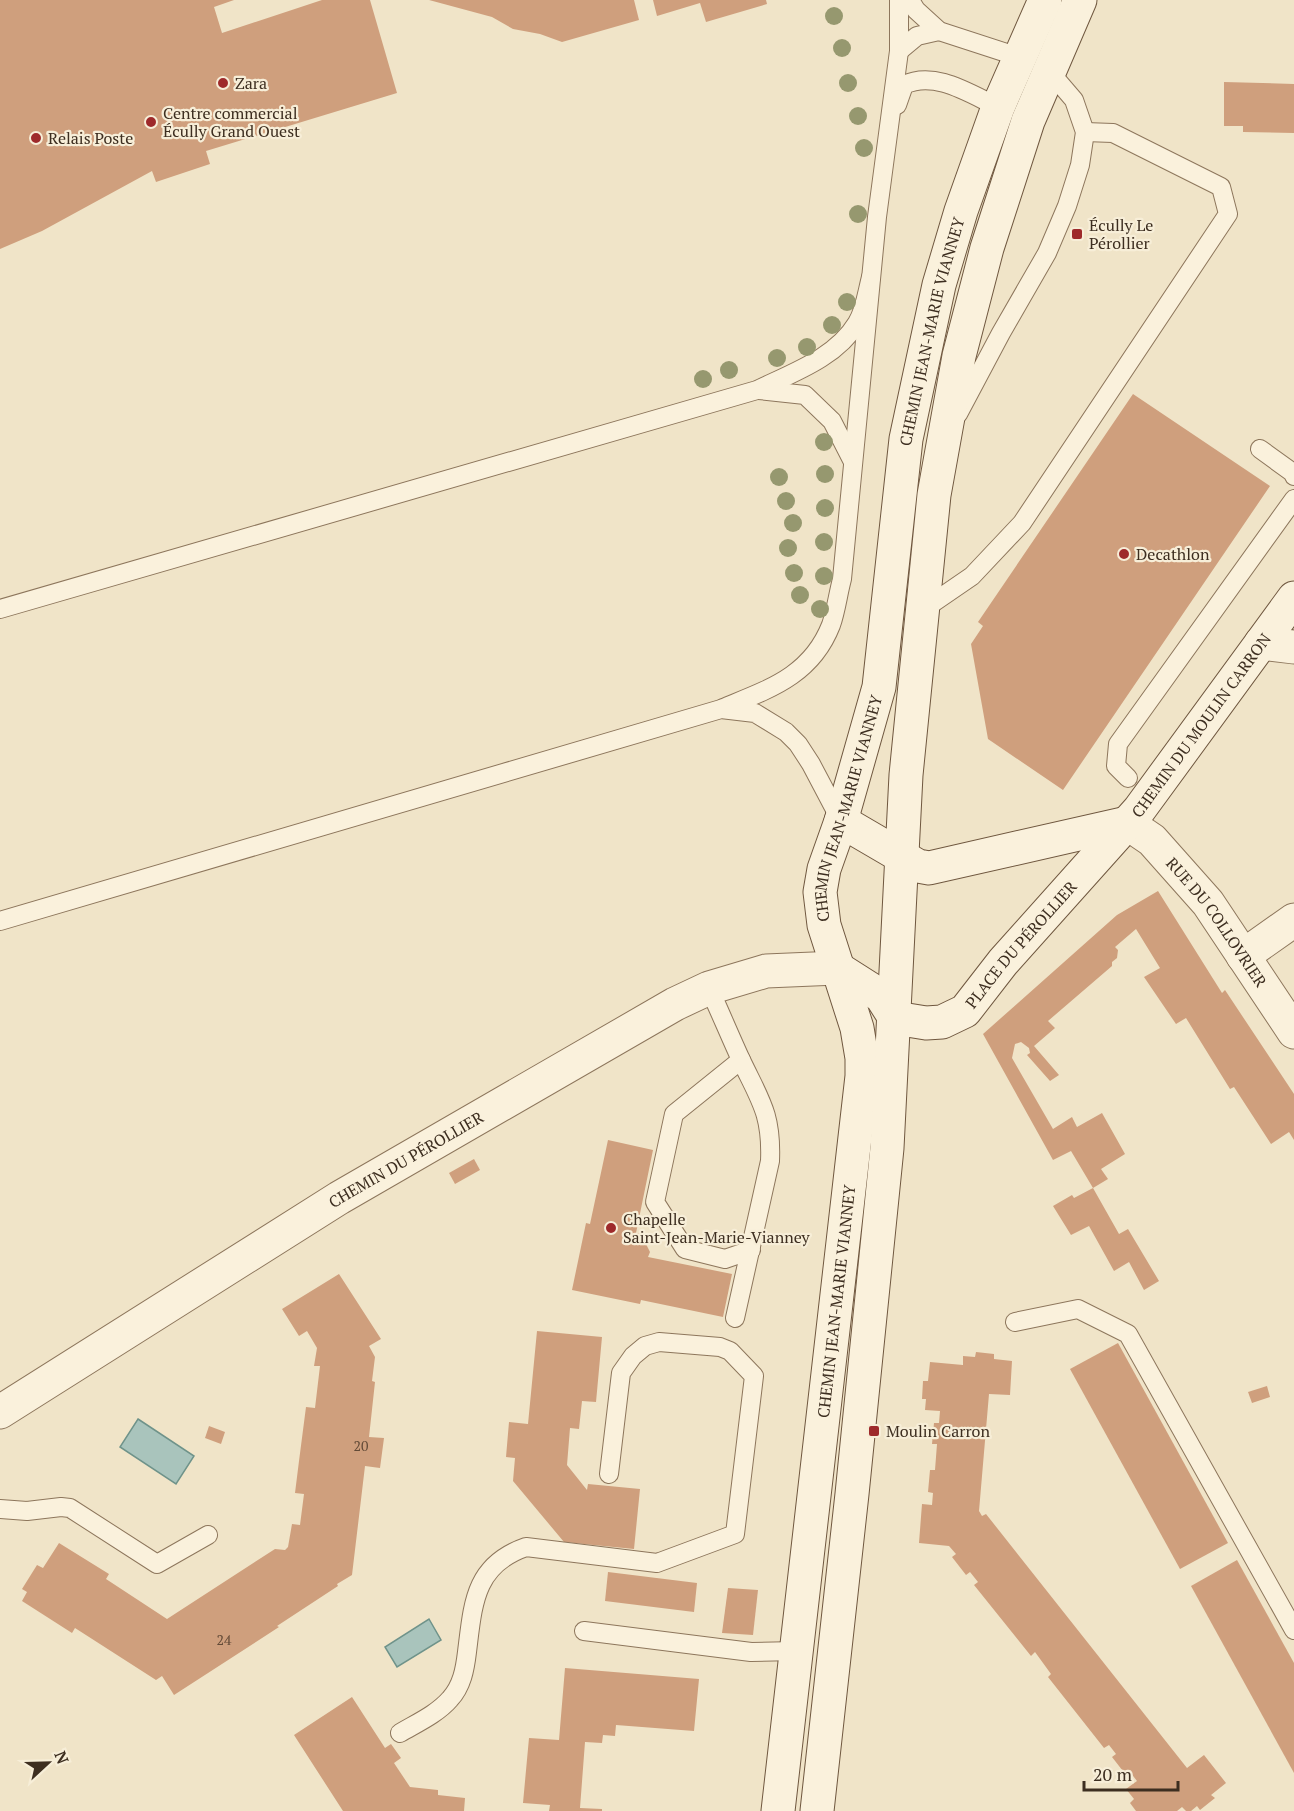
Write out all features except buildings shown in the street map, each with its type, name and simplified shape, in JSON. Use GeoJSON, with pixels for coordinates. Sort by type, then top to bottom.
{"type":"FeatureCollection","features":[{"type":"Feature","properties":{"kind":"street","name":"CHEMIN JEAN-MARIE VIANNEY"},"geometry":{"type":"LineString","coordinates":[[778,1811],[862,1076],[862,1058],[857,1028],[824,925],[820,892],[824,869],[841,821],[879,687],[906,439],[939,285],[961,211],[998,107],[1045,0]]}},
{"type":"Feature","properties":{"kind":"street","name":"CHEMIN JEAN-MARIE VIANNEY"},"geometry":{"type":"LineString","coordinates":[[817,1811],[886,1159],[906,775],[934,495],[959,356],[981,270],[1028,121],[1080,0]]}},
{"type":"Feature","properties":{"kind":"street"},"geometry":{"type":"LineString","coordinates":[[1019,57],[1050,72]]}},
{"type":"Feature","properties":{"kind":"street"},"geometry":{"type":"LineString","coordinates":[[998,107],[1028,121]]}},
{"type":"Feature","properties":{"kind":"street","name":"CHEMIN DU MOULIN CARRON"},"geometry":{"type":"LineString","coordinates":[[1128,823],[1294,598]]}},
{"type":"Feature","properties":{"kind":"street"},"geometry":{"type":"LineString","coordinates":[[1261,643],[1294,647]]}},
{"type":"Feature","properties":{"kind":"street"},"geometry":{"type":"LineString","coordinates":[[841,821],[918,866],[929,868],[1128,823]]}},
{"type":"Feature","properties":{"kind":"street","name":"RUE DU COLLOVRIER"},"geometry":{"type":"LineString","coordinates":[[1128,823],[1152,840],[1208,903],[1294,1032]]}},
{"type":"Feature","properties":{"kind":"street","name":"PLACE DU PÉROLLIER"},"geometry":{"type":"LineString","coordinates":[[895,1018],[926,1023],[942,1022],[965,1011],[1003,962],[1128,823]]}},
{"type":"Feature","properties":{"kind":"street"},"geometry":{"type":"LineString","coordinates":[[1243,956],[1294,920]]}},
{"type":"Feature","properties":{"kind":"street"},"geometry":{"type":"LineString","coordinates":[[837,968],[881,996],[895,1018]]}},
{"type":"Feature","properties":{"kind":"street","name":"CHEMIN DU PÉROLLIER"},"geometry":{"type":"LineString","coordinates":[[0,1412],[339,1198],[675,1004],[709,988],[766,971],[837,968]]}},
{"type":"Feature","properties":{"kind":"lane"},"geometry":{"type":"LineString","coordinates":[[0,921],[721,709],[780,684],[805,664],[817,651],[831,624],[842,579],[871,278],[899,51],[899,0]]}},
{"type":"Feature","properties":{"kind":"lane"},"geometry":{"type":"LineString","coordinates":[[910,0],[916,10],[939,31],[1019,57]]}},
{"type":"Feature","properties":{"kind":"lane"},"geometry":{"type":"LineString","coordinates":[[899,51],[917,36],[939,31]]}},
{"type":"Feature","properties":{"kind":"lane"},"geometry":{"type":"LineString","coordinates":[[944,441],[1001,333],[1047,253],[1067,206],[1080,165],[1085,132],[1074,100],[1050,72]]}},
{"type":"Feature","properties":{"kind":"lane"},"geometry":{"type":"LineString","coordinates":[[890,121],[904,85],[913,81],[933,79],[998,107]]}},
{"type":"Feature","properties":{"kind":"lane"},"geometry":{"type":"LineString","coordinates":[[921,611],[972,576],[1022,523],[1228,214],[1221,187],[1113,133],[1085,132]]}},
{"type":"Feature","properties":{"kind":"lane"},"geometry":{"type":"LineString","coordinates":[[0,609],[757,390],[812,364],[846,339],[859,321],[871,278]]}},
{"type":"Feature","properties":{"kind":"lane"},"geometry":{"type":"LineString","coordinates":[[757,390],[805,395],[832,421],[853,462]]}},
{"type":"Feature","properties":{"kind":"lane"},"geometry":{"type":"LineString","coordinates":[[1260,449],[1294,476]]}},
{"type":"Feature","properties":{"kind":"lane"},"geometry":{"type":"LineString","coordinates":[[1128,777],[1116,766],[1118,744],[1294,499]]}},
{"type":"Feature","properties":{"kind":"lane"},"geometry":{"type":"LineString","coordinates":[[721,709],[756,713],[786,732],[798,744],[828,793],[841,821]]}},
{"type":"Feature","properties":{"kind":"lane"},"geometry":{"type":"LineString","coordinates":[[709,988],[764,1106],[771,1136],[770,1161],[735,1318]]}},
{"type":"Feature","properties":{"kind":"lane"},"geometry":{"type":"LineString","coordinates":[[741,1060],[674,1114],[655,1202],[685,1250],[725,1259],[751,1250]]}},
{"type":"Feature","properties":{"kind":"lane"},"geometry":{"type":"LineString","coordinates":[[1015,1322],[1078,1309],[1128,1334],[1294,1630]]}},
{"type":"Feature","properties":{"kind":"lane"},"geometry":{"type":"LineString","coordinates":[[400,1733],[440,1709],[451,1699],[464,1672],[474,1602],[480,1585],[496,1562],[510,1553],[526,1547],[657,1563],[735,1533],[754,1376],[730,1351],[720,1347],[659,1342],[645,1346],[633,1356],[621,1373],[609,1474]]}},
{"type":"Feature","properties":{"kind":"lane"},"geometry":{"type":"LineString","coordinates":[[0,1509],[27,1511],[70,1508],[157,1564],[208,1535]]}},
{"type":"Feature","properties":{"kind":"lane"},"geometry":{"type":"LineString","coordinates":[[584,1631],[751,1652],[796,1650]]}},
{"type":"Feature","properties":{"kind":"water"},"geometry":{"type":"Polygon","coordinates":[[[138,1419],[194,1456],[176,1484],[120,1447],[138,1419]]]}},
{"type":"Feature","properties":{"kind":"water"},"geometry":{"type":"Polygon","coordinates":[[[429,1619],[441,1640],[397,1667],[385,1647],[429,1619]]]}},
{"type":"Feature","properties":{"kind":"place","name":"Zara"},"geometry":{"type":"Point","coordinates":[223,83]}},
{"type":"Feature","properties":{"kind":"place","name":"Centre commercial Écully Grand Ouest"},"geometry":{"type":"Point","coordinates":[151,122]}},
{"type":"Feature","properties":{"kind":"place","name":"Relais Poste"},"geometry":{"type":"Point","coordinates":[36,138]}},
{"type":"Feature","properties":{"kind":"place","name":"Écully Le Pérollier"},"geometry":{"type":"Point","coordinates":[1077,234]}},
{"type":"Feature","properties":{"kind":"place","name":"Decathlon"},"geometry":{"type":"Point","coordinates":[1124,554]}},
{"type":"Feature","properties":{"kind":"place","name":"Chapelle Saint-Jean-Marie-Vianney"},"geometry":{"type":"Point","coordinates":[611,1228]}},
{"type":"Feature","properties":{"kind":"place","name":"Moulin Carron"},"geometry":{"type":"Point","coordinates":[874,1431]}}]}
